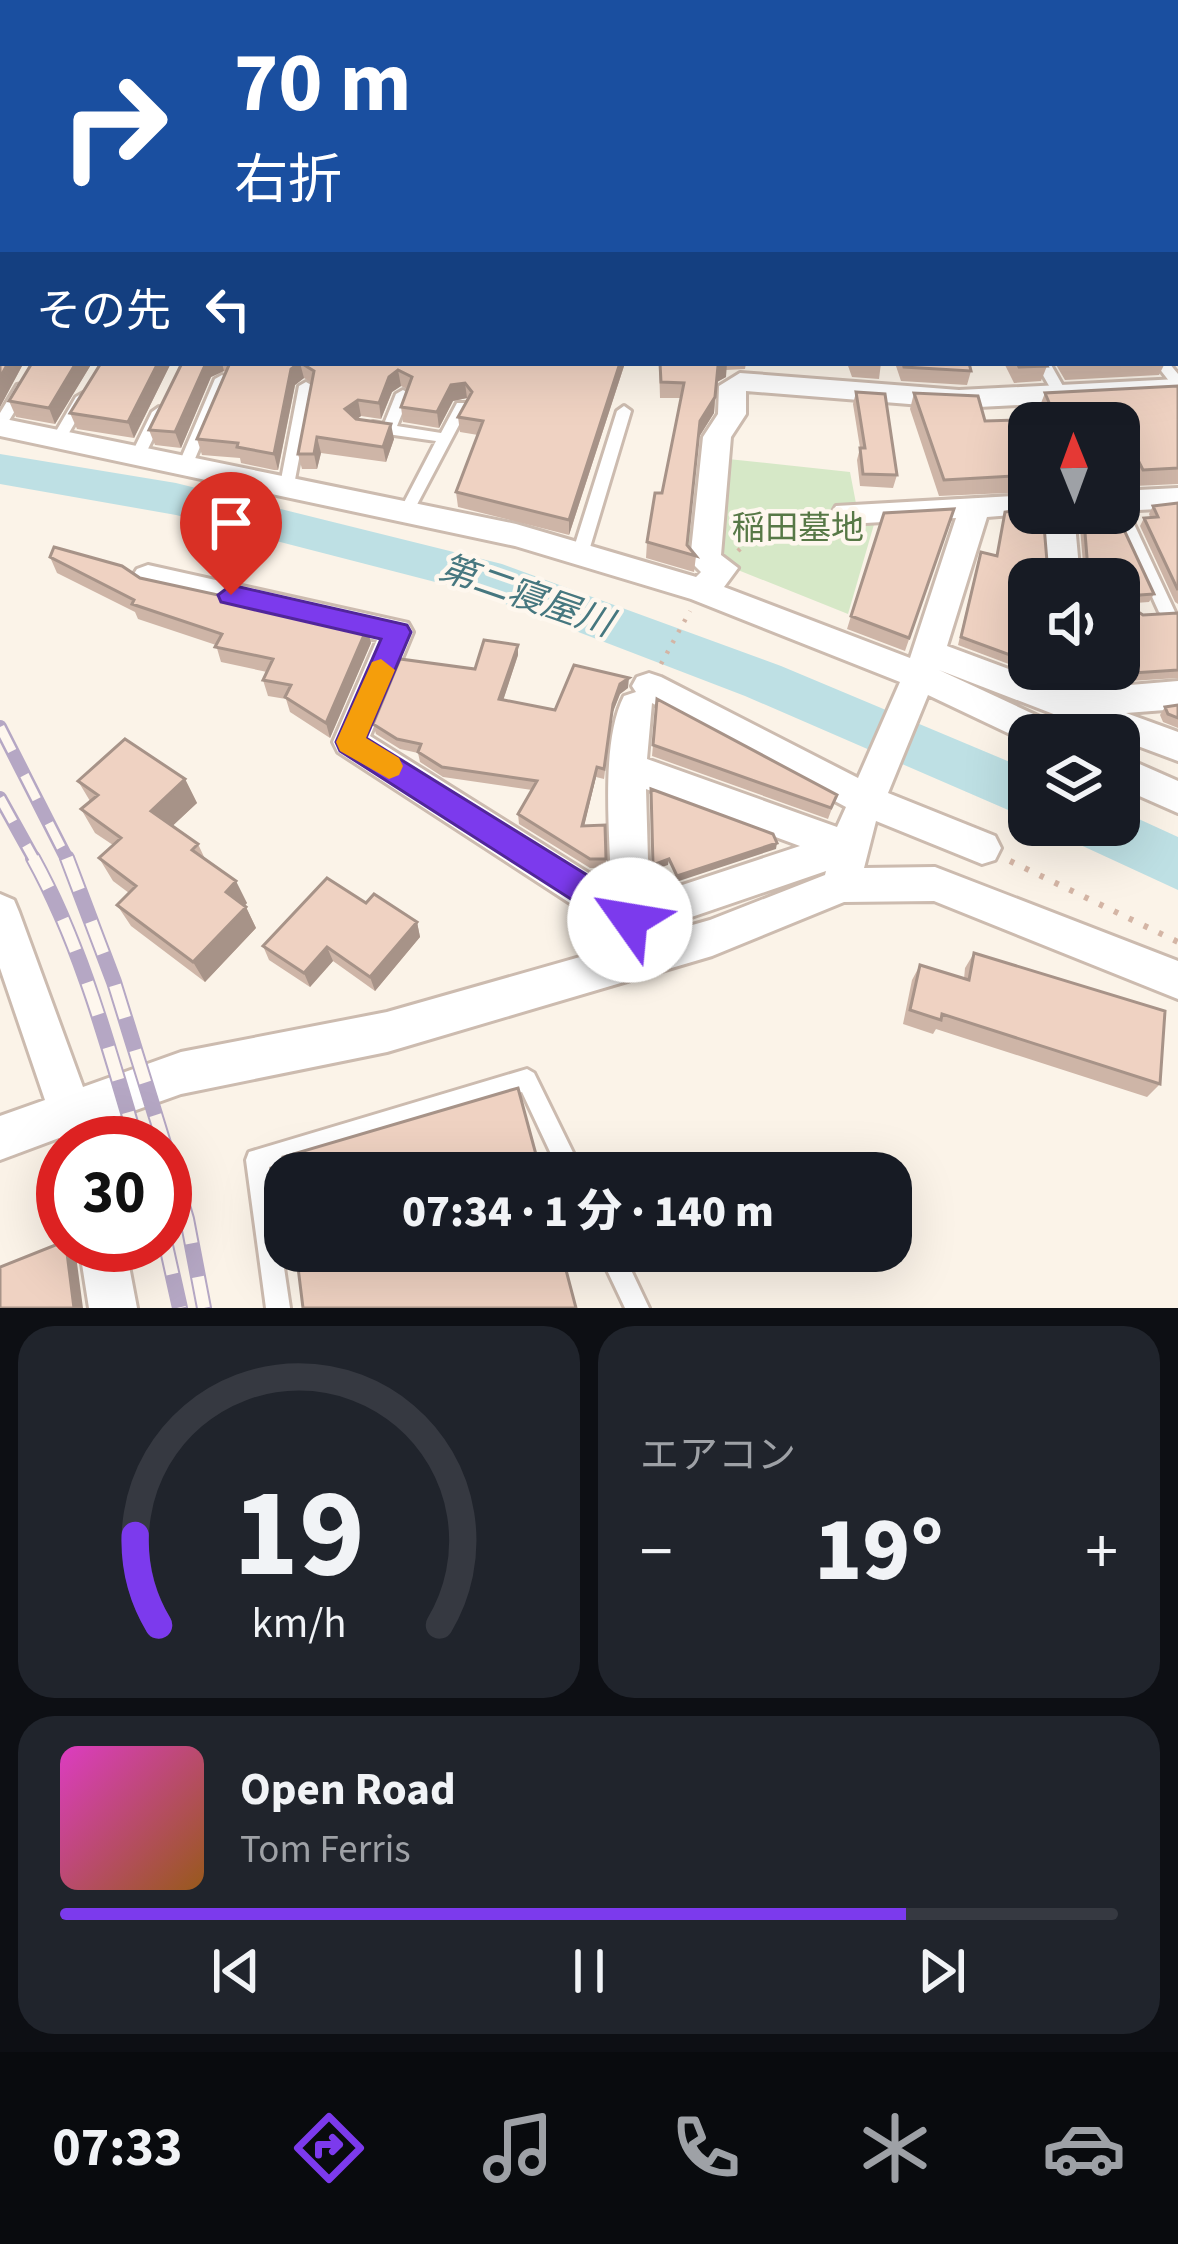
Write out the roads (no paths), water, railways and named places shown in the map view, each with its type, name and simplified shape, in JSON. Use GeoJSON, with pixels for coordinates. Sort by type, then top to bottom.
{"type":"FeatureCollection","features":[{"type":"Feature","properties":{"kind":"street"},"geometry":{"type":"LineString","coordinates":[[712,579],[705,561],[717,436],[732,414],[733,386],[740,382],[959,399],[1178,386]]}},
{"type":"Feature","properties":{"kind":"street"},"geometry":{"type":"LineString","coordinates":[[0,426],[712,579],[923,664],[1009,714]]}},
{"type":"Feature","properties":{"kind":"street"},"geometry":{"type":"LineString","coordinates":[[1140,502],[1178,498]]}},
{"type":"Feature","properties":{"kind":"street"},"geometry":{"type":"LineString","coordinates":[[847,513],[1008,506]]}},
{"type":"Feature","properties":{"kind":"street"},"geometry":{"type":"LineString","coordinates":[[99,1116],[181,1073],[387,1032],[712,938],[845,866],[864,799],[923,664],[975,507]]}},
{"type":"Feature","properties":{"kind":"street"},"geometry":{"type":"LineString","coordinates":[[148,577],[398,632],[350,742],[630,920],[845,866]]}},
{"type":"Feature","properties":{"kind":"street"},"geometry":{"type":"LineString","coordinates":[[923,664],[1073,692],[1178,695]]}},
{"type":"Feature","properties":{"kind":"street"},"geometry":{"type":"LineString","coordinates":[[1073,692],[1178,747]]}},
{"type":"Feature","properties":{"kind":"street"},"geometry":{"type":"LineString","coordinates":[[630,920],[628,767],[643,696],[982,848]]}},
{"type":"Feature","properties":{"kind":"street"},"geometry":{"type":"LineString","coordinates":[[628,767],[845,866],[935,884],[1178,980]]}},
{"type":"Feature","properties":{"kind":"street"},"geometry":{"type":"LineString","coordinates":[[1140,780],[1178,798]]}},
{"type":"Feature","properties":{"kind":"street"},"geometry":{"type":"LineString","coordinates":[[1,919],[74,1116]]}},
{"type":"Feature","properties":{"kind":"street"},"geometry":{"type":"LineString","coordinates":[[0,1138],[36,1133]]}},
{"type":"Feature","properties":{"kind":"street"},"geometry":{"type":"LineString","coordinates":[[107,1272],[113,1308]]}},
{"type":"Feature","properties":{"kind":"lane"},"geometry":{"type":"LineString","coordinates":[[1045,366],[1060,394]]}},
{"type":"Feature","properties":{"kind":"lane"},"geometry":{"type":"LineString","coordinates":[[0,426],[31,371]]}},
{"type":"Feature","properties":{"kind":"lane"},"geometry":{"type":"LineString","coordinates":[[184,468],[222,379]]}},
{"type":"Feature","properties":{"kind":"lane"},"geometry":{"type":"LineString","coordinates":[[58,440],[91,384]]}},
{"type":"Feature","properties":{"kind":"lane"},"geometry":{"type":"LineString","coordinates":[[286,490],[306,386]]}},
{"type":"Feature","properties":{"kind":"lane"},"geometry":{"type":"LineString","coordinates":[[389,430],[403,394]]}},
{"type":"Feature","properties":{"kind":"lane"},"geometry":{"type":"LineString","coordinates":[[137,458],[165,401]]}},
{"type":"Feature","properties":{"kind":"lane"},"geometry":{"type":"LineString","coordinates":[[405,514],[462,406]]}},
{"type":"Feature","properties":{"kind":"lane"},"geometry":{"type":"LineString","coordinates":[[580,554],[624,411]]}},
{"type":"Feature","properties":{"kind":"lane"},"geometry":{"type":"LineString","coordinates":[[360,425],[445,438]]}},
{"type":"Feature","properties":{"kind":"lane"},"geometry":{"type":"LineString","coordinates":[[1132,534],[1166,612]]}},
{"type":"Feature","properties":{"kind":"lane"},"geometry":{"type":"LineString","coordinates":[[283,1152],[527,1079],[562,1152]]}},
{"type":"Feature","properties":{"kind":"lane"},"geometry":{"type":"LineString","coordinates":[[264,1158],[256,1160],[264,1214]]}},
{"type":"Feature","properties":{"kind":"lane"},"geometry":{"type":"LineString","coordinates":[[273,1272],[278,1308]]}},
{"type":"Feature","properties":{"kind":"lane"},"geometry":{"type":"LineString","coordinates":[[620,1272],[638,1308]]}},
{"type":"Feature","properties":{"kind":"waterway","name":"第二寝屋川"},"geometry":{"type":"LineString","coordinates":[[0,469],[176,499],[485,577],[763,681],[1008,786]]}},
{"type":"Feature","properties":{"kind":"waterway","name":"第二寝屋川"},"geometry":{"type":"LineString","coordinates":[[1139,846],[1178,864]]}},
{"type":"Feature","properties":{"kind":"railway"},"geometry":{"type":"LineString","coordinates":[[0,727],[68,861]]}},
{"type":"Feature","properties":{"kind":"railway"},"geometry":{"type":"LineString","coordinates":[[0,798],[35,861]]}},
{"type":"Feature","properties":{"kind":"railway"},"geometry":{"type":"LineString","coordinates":[[33,858],[80,962],[129,1116]]}},
{"type":"Feature","properties":{"kind":"railway"},"geometry":{"type":"LineString","coordinates":[[67,858],[114,982],[156,1116]]}},
{"type":"Feature","properties":{"kind":"railway"},"geometry":{"type":"LineString","coordinates":[[192,1245],[204,1308]]}},
{"type":"Feature","properties":{"kind":"railway"},"geometry":{"type":"LineString","coordinates":[[172,1272],[180,1308]]}},
{"type":"Feature","properties":{"kind":"park label","name":"稲田墓地"},"geometry":{"type":"Point","coordinates":[798,528]}}]}
